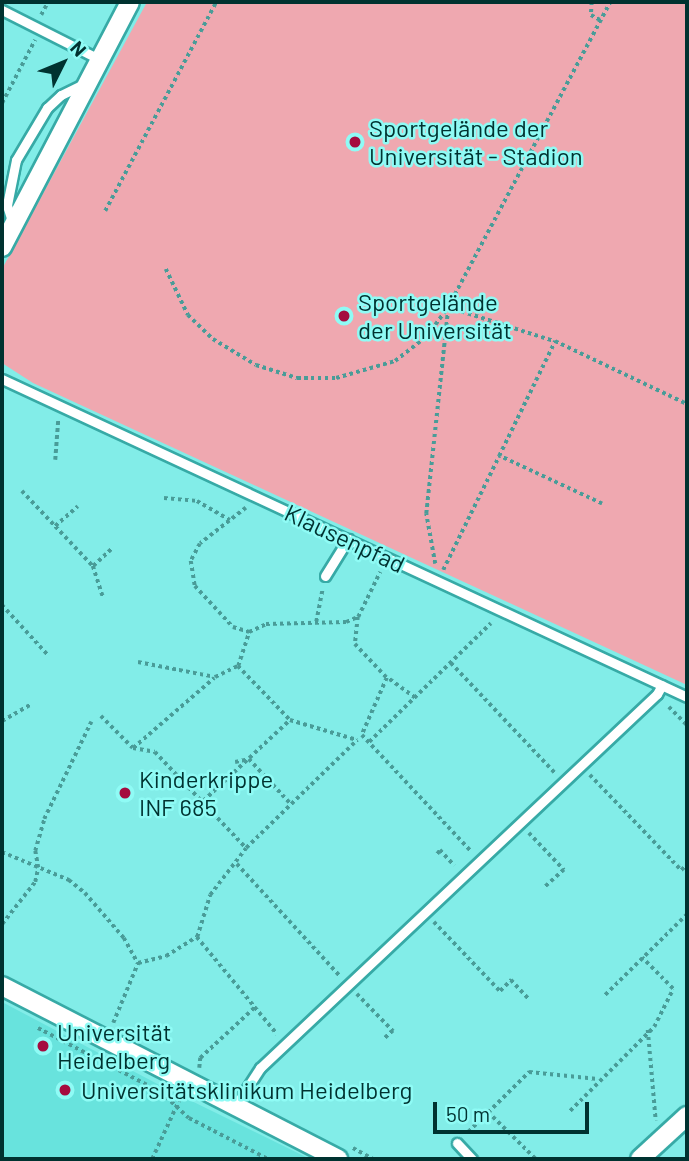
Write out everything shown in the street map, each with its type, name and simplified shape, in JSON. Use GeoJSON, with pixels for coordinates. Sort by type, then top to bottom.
{"type":"FeatureCollection","features":[{"type":"Feature","properties":{"kind":"street"},"geometry":{"type":"LineString","coordinates":[[2,247],[130,2]]}},
{"type":"Feature","properties":{"kind":"street"},"geometry":{"type":"LineString","coordinates":[[2,986],[338,1159]]}},
{"type":"Feature","properties":{"kind":"street"},"geometry":{"type":"LineString","coordinates":[[640,1159],[687,1116]]}},
{"type":"Feature","properties":{"kind":"lane"},"geometry":{"type":"LineString","coordinates":[[2,10],[99,59]]}},
{"type":"Feature","properties":{"kind":"lane"},"geometry":{"type":"LineString","coordinates":[[13,225],[7,205],[16,160],[47,108],[61,95],[86,83]]}},
{"type":"Feature","properties":{"kind":"lane","name":"Klausenpfad"},"geometry":{"type":"LineString","coordinates":[[2,379],[437,580],[659,690],[687,697]]}},
{"type":"Feature","properties":{"kind":"lane"},"geometry":{"type":"LineString","coordinates":[[325,576],[348,539]]}},
{"type":"Feature","properties":{"kind":"lane"},"geometry":{"type":"LineString","coordinates":[[236,1105],[243,1088],[286,1043],[659,690]]}},
{"type":"Feature","properties":{"kind":"lane"},"geometry":{"type":"LineString","coordinates":[[457,1143],[472,1159]]}},
{"type":"Feature","properties":{"kind":"path"},"geometry":{"type":"LineString","coordinates":[[105,211],[216,2]]}},
{"type":"Feature","properties":{"kind":"path"},"geometry":{"type":"LineString","coordinates":[[592,2],[591,15],[600,20]]}},
{"type":"Feature","properties":{"kind":"path"},"geometry":{"type":"LineString","coordinates":[[166,269],[188,315],[213,339],[256,365],[297,377],[346,377],[395,361],[427,336],[448,307],[610,2]]}},
{"type":"Feature","properties":{"kind":"path"},"geometry":{"type":"LineString","coordinates":[[2,103],[40,29]]}},
{"type":"Feature","properties":{"kind":"path"},"geometry":{"type":"LineString","coordinates":[[448,307],[555,341],[687,404]]}},
{"type":"Feature","properties":{"kind":"path"},"geometry":{"type":"LineString","coordinates":[[437,580],[426,514],[448,307]]}},
{"type":"Feature","properties":{"kind":"path"},"geometry":{"type":"LineString","coordinates":[[437,580],[555,341]]}},
{"type":"Feature","properties":{"kind":"path"},"geometry":{"type":"LineString","coordinates":[[55,460],[63,405]]}},
{"type":"Feature","properties":{"kind":"path"},"geometry":{"type":"LineString","coordinates":[[499,456],[602,504]]}},
{"type":"Feature","properties":{"kind":"path"},"geometry":{"type":"LineString","coordinates":[[22,491],[93,566],[103,596]]}},
{"type":"Feature","properties":{"kind":"path"},"geometry":{"type":"LineString","coordinates":[[164,498],[197,501],[232,520]]}},
{"type":"Feature","properties":{"kind":"path"},"geometry":{"type":"LineString","coordinates":[[258,498],[194,552],[195,586],[233,627],[249,632],[266,624],[346,622],[358,617]]}},
{"type":"Feature","properties":{"kind":"path"},"geometry":{"type":"LineString","coordinates":[[55,526],[78,506]]}},
{"type":"Feature","properties":{"kind":"path"},"geometry":{"type":"LineString","coordinates":[[93,566],[112,548]]}},
{"type":"Feature","properties":{"kind":"path"},"geometry":{"type":"LineString","coordinates":[[387,557],[358,617],[355,644],[387,678],[415,698]]}},
{"type":"Feature","properties":{"kind":"path"},"geometry":{"type":"LineString","coordinates":[[316,622],[325,576]]}},
{"type":"Feature","properties":{"kind":"path"},"geometry":{"type":"LineString","coordinates":[[2,605],[47,654]]}},
{"type":"Feature","properties":{"kind":"path"},"geometry":{"type":"LineString","coordinates":[[369,742],[502,611]]}},
{"type":"Feature","properties":{"kind":"path"},"geometry":{"type":"LineString","coordinates":[[133,748],[215,677],[238,666],[249,632]]}},
{"type":"Feature","properties":{"kind":"path"},"geometry":{"type":"LineString","coordinates":[[138,662],[215,677]]}},
{"type":"Feature","properties":{"kind":"path"},"geometry":{"type":"LineString","coordinates":[[451,663],[564,782]]}},
{"type":"Feature","properties":{"kind":"path"},"geometry":{"type":"LineString","coordinates":[[238,666],[290,720],[357,740]]}},
{"type":"Feature","properties":{"kind":"path"},"geometry":{"type":"LineString","coordinates":[[138,963],[166,956],[197,937],[210,895],[237,864],[246,848],[362,735],[387,678]]}},
{"type":"Feature","properties":{"kind":"path"},"geometry":{"type":"LineString","coordinates":[[659,690],[687,725]]}},
{"type":"Feature","properties":{"kind":"path"},"geometry":{"type":"LineString","coordinates":[[2,721],[30,705]]}},
{"type":"Feature","properties":{"kind":"path"},"geometry":{"type":"LineString","coordinates":[[101,716],[133,748],[155,752],[246,848]]}},
{"type":"Feature","properties":{"kind":"path"},"geometry":{"type":"LineString","coordinates":[[203,801],[290,720]]}},
{"type":"Feature","properties":{"kind":"path"},"geometry":{"type":"LineString","coordinates":[[2,924],[35,881],[38,868],[35,851],[44,819],[91,722]]}},
{"type":"Feature","properties":{"kind":"path"},"geometry":{"type":"LineString","coordinates":[[362,735],[481,861]]}},
{"type":"Feature","properties":{"kind":"path"},"geometry":{"type":"LineString","coordinates":[[235,762],[249,759]]}},
{"type":"Feature","properties":{"kind":"path"},"geometry":{"type":"LineString","coordinates":[[249,759],[290,803]]}},
{"type":"Feature","properties":{"kind":"path"},"geometry":{"type":"LineString","coordinates":[[581,766],[681,870],[687,865]]}},
{"type":"Feature","properties":{"kind":"path"},"geometry":{"type":"LineString","coordinates":[[520,824],[564,870],[544,888]]}},
{"type":"Feature","properties":{"kind":"path"},"geometry":{"type":"LineString","coordinates":[[436,854],[440,850],[456,867]]}},
{"type":"Feature","properties":{"kind":"path"},"geometry":{"type":"LineString","coordinates":[[2,852],[69,880],[85,893],[124,938],[138,963]]}},
{"type":"Feature","properties":{"kind":"path"},"geometry":{"type":"LineString","coordinates":[[237,864],[393,1031],[383,1040]]}},
{"type":"Feature","properties":{"kind":"path"},"geometry":{"type":"LineString","coordinates":[[425,913],[500,992],[512,980],[529,999]]}},
{"type":"Feature","properties":{"kind":"path"},"geometry":{"type":"LineString","coordinates":[[605,995],[687,914]]}},
{"type":"Feature","properties":{"kind":"path"},"geometry":{"type":"LineString","coordinates":[[197,937],[286,1043]]}},
{"type":"Feature","properties":{"kind":"path"},"geometry":{"type":"LineString","coordinates":[[570,1111],[648,1030],[673,989],[642,958]]}},
{"type":"Feature","properties":{"kind":"path"},"geometry":{"type":"LineString","coordinates":[[113,1023],[138,963]]}},
{"type":"Feature","properties":{"kind":"path"},"geometry":{"type":"LineString","coordinates":[[152,1159],[175,1104],[191,1082],[200,1058],[254,1008]]}},
{"type":"Feature","properties":{"kind":"path"},"geometry":{"type":"LineString","coordinates":[[29,1024],[175,1104],[189,1118],[268,1159]]}},
{"type":"Feature","properties":{"kind":"path"},"geometry":{"type":"LineString","coordinates":[[648,1030],[653,1117],[666,1135]]}},
{"type":"Feature","properties":{"kind":"path"},"geometry":{"type":"LineString","coordinates":[[457,1143],[529,1072],[598,1079]]}},
{"type":"Feature","properties":{"kind":"path"},"geometry":{"type":"LineString","coordinates":[[488,1112],[536,1159]]}},
{"type":"Feature","properties":{"kind":"shaded area","name":"Sportgelände der Universität"},"geometry":{"type":"Polygon","coordinates":[[[147,2],[687,2],[687,685],[33,383],[2,363],[2,269],[147,2]]]}},
{"type":"Feature","properties":{"kind":"shaded area","name":"Universität Heidelberg"},"geometry":{"type":"Polygon","coordinates":[[[2,1002],[167,1089],[310,1159],[2,1159],[2,1002]]]}},
{"type":"Feature","properties":{"kind":"place","name":"Sportgelände der Universität - Stadion"},"geometry":{"type":"Point","coordinates":[355,142]}},
{"type":"Feature","properties":{"kind":"place","name":"Sportgelände der Universität"},"geometry":{"type":"Point","coordinates":[344,316]}},
{"type":"Feature","properties":{"kind":"place","name":"Kinderkrippe INF 685"},"geometry":{"type":"Point","coordinates":[125,793]}},
{"type":"Feature","properties":{"kind":"place","name":"Universität Heidelberg"},"geometry":{"type":"Point","coordinates":[43,1046]}},
{"type":"Feature","properties":{"kind":"place","name":"Universitätsklinikum Heidelberg"},"geometry":{"type":"Point","coordinates":[65,1090]}}]}
